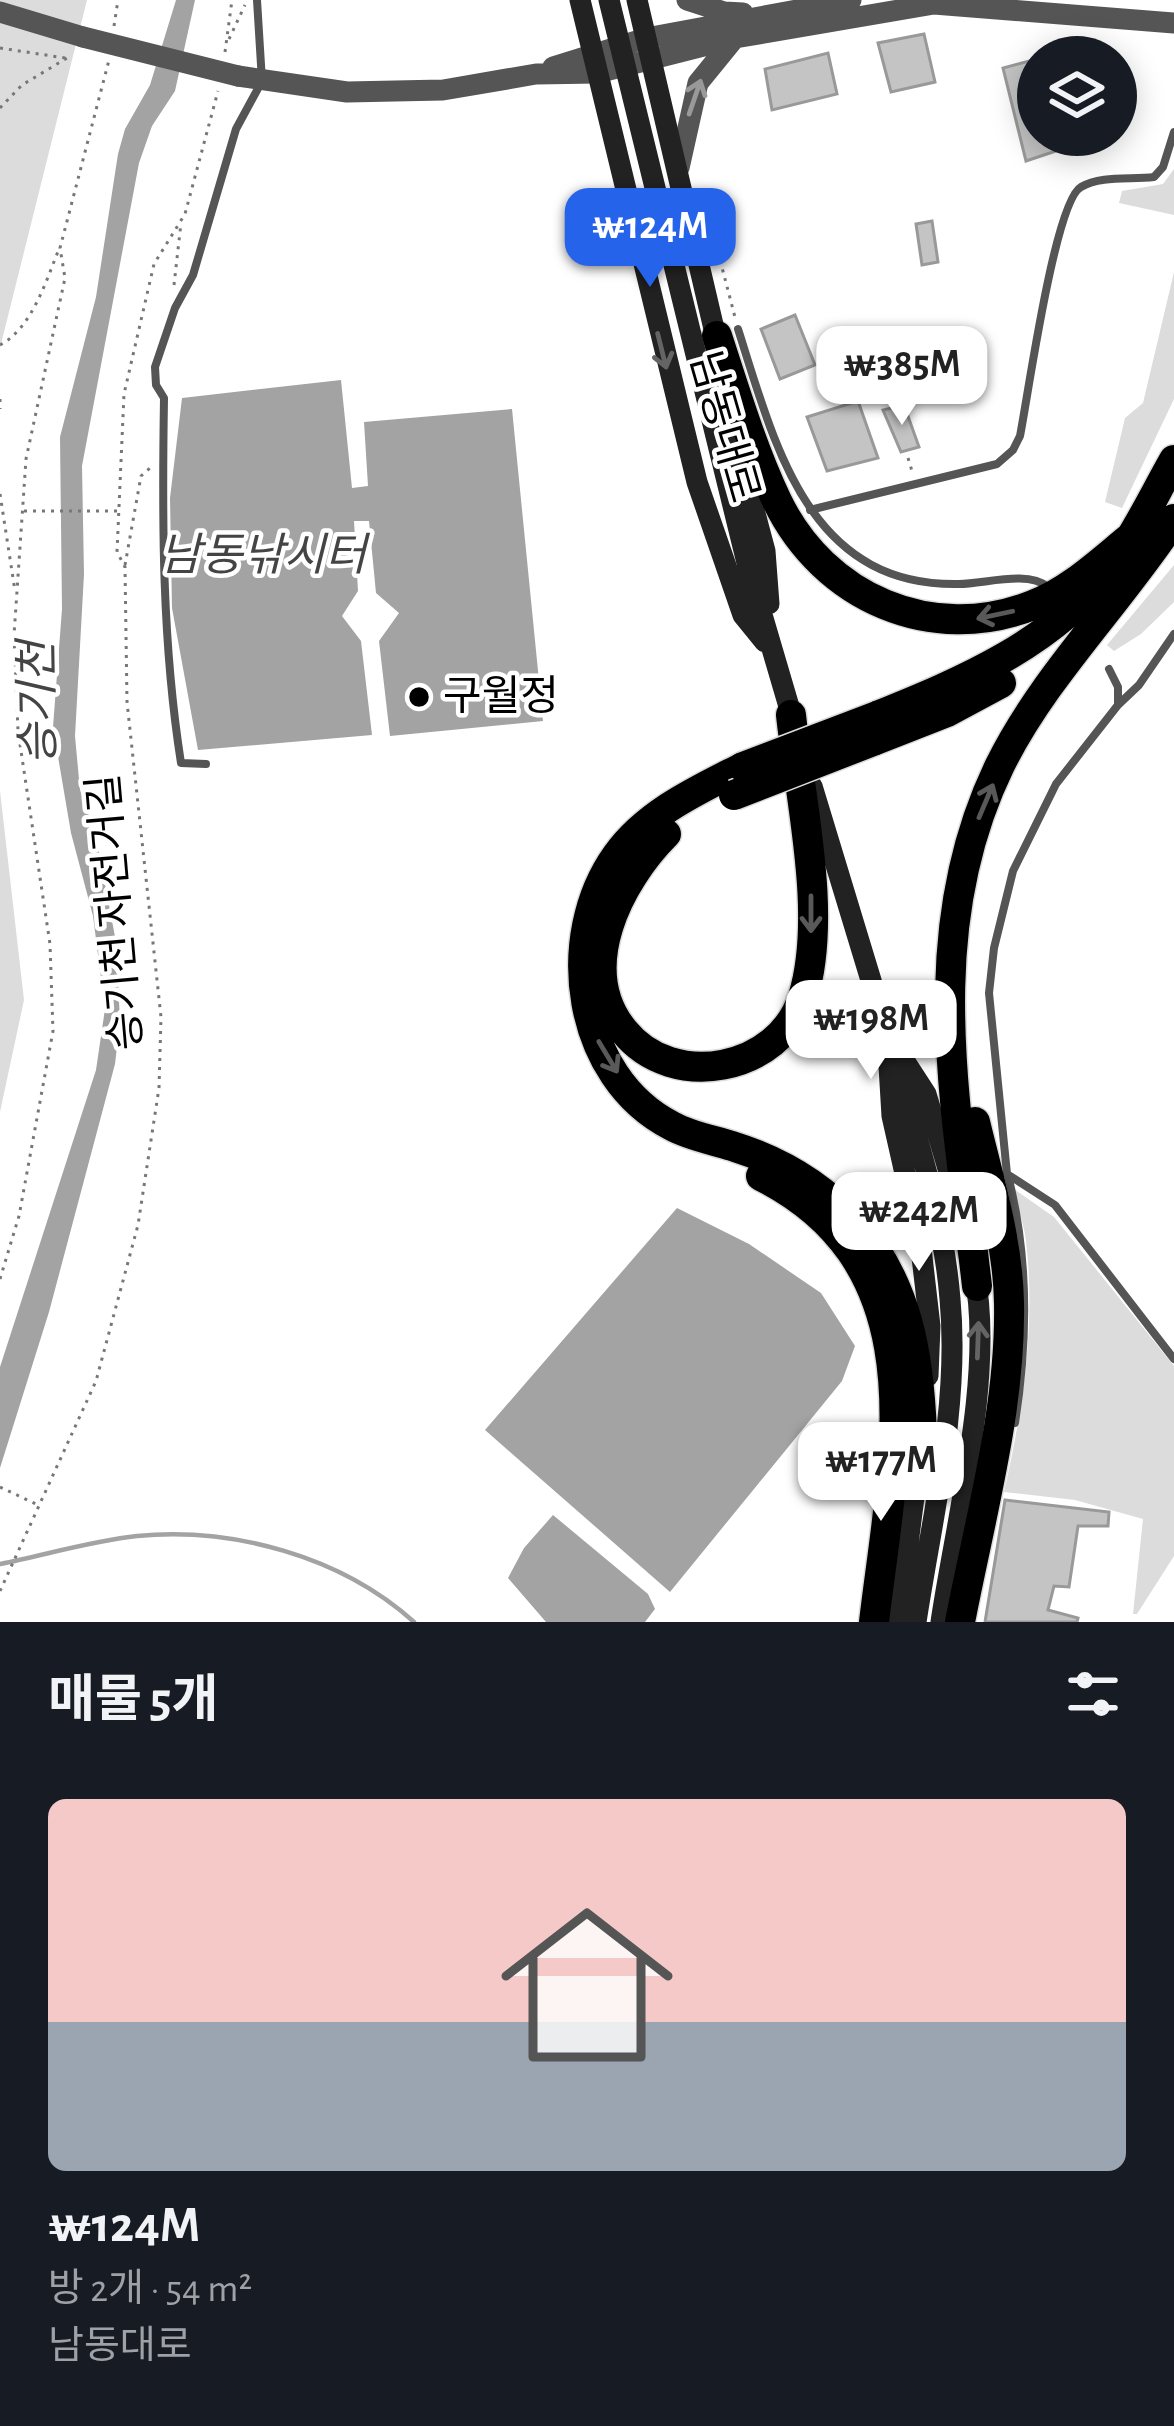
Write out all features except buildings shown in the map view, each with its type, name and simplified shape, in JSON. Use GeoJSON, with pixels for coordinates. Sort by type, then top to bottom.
{"type":"FeatureCollection","features":[{"type":"Feature","properties":{"kind":"highway"},"geometry":{"type":"LineString","coordinates":[[728,332],[778,504],[813,556],[882,607],[955,622],[1013,611],[1062,591],[1131,536]]}},
{"type":"Feature","properties":{"kind":"highway"},"geometry":{"type":"LineString","coordinates":[[874,1622],[910,1431],[914,1336],[885,1264],[854,1222],[812,1182],[777,1163],[672,1127],[628,1088],[586,1014],[584,932],[617,854],[650,821],[687,795],[738,781],[875,728],[985,670],[1077,605],[1131,536],[1174,460]]}},
{"type":"Feature","properties":{"kind":"highway"},"geometry":{"type":"LineString","coordinates":[[977,1286],[952,1105],[948,978],[954,913],[976,823],[1001,764],[1034,710],[1174,519]]}},
{"type":"Feature","properties":{"kind":"highway"},"geometry":{"type":"LineString","coordinates":[[875,728],[947,712],[1008,679],[1056,645],[1144,565]]}},
{"type":"Feature","properties":{"kind":"highway"},"geometry":{"type":"LineString","coordinates":[[738,781],[645,854],[612,912],[604,945],[610,1008],[625,1033],[649,1052],[678,1064],[740,1064],[767,1049],[790,1026],[802,1000],[810,964],[812,905],[791,715]]}},
{"type":"Feature","properties":{"kind":"highway"},"geometry":{"type":"LineString","coordinates":[[954,913],[958,1012],[971,1108],[995,1206],[1009,1301],[994,1452],[960,1622]]}},
{"type":"Feature","properties":{"kind":"main road","name":"남동대로"},"geometry":{"type":"LineString","coordinates":[[580,0],[697,482],[743,615],[773,652]]}},
{"type":"Feature","properties":{"kind":"main road","name":"남동대로"},"geometry":{"type":"LineString","coordinates":[[609,0],[748,567],[887,1033],[892,1116],[920,1240],[930,1326],[910,1431],[898,1622]]}},
{"type":"Feature","properties":{"kind":"main road","name":"남동대로"},"geometry":{"type":"LineString","coordinates":[[637,0],[688,172],[728,332],[722,388],[764,551],[773,652]]}},
{"type":"Feature","properties":{"kind":"main road","name":"남동대로"},"geometry":{"type":"LineString","coordinates":[[887,1033],[926,1094],[977,1286],[976,1390],[940,1622]]}},
{"type":"Feature","properties":{"kind":"main road"},"geometry":{"type":"LineString","coordinates":[[887,1033],[938,1214],[951,1305],[945,1432],[916,1622]]}},
{"type":"Feature","properties":{"kind":"street"},"geometry":{"type":"LineString","coordinates":[[687,0],[724,12],[780,14]]}},
{"type":"Feature","properties":{"kind":"street"},"geometry":{"type":"LineString","coordinates":[[0,12],[227,75],[347,92],[443,90],[536,74],[850,0]]}},
{"type":"Feature","properties":{"kind":"street"},"geometry":{"type":"LineString","coordinates":[[1058,0],[1174,12]]}},
{"type":"Feature","properties":{"kind":"street"},"geometry":{"type":"LineString","coordinates":[[648,48],[934,4],[1174,23]]}},
{"type":"Feature","properties":{"kind":"street"},"geometry":{"type":"LineString","coordinates":[[688,172],[698,83],[735,38]]}},
{"type":"Feature","properties":{"kind":"lane"},"geometry":{"type":"LineString","coordinates":[[206,764],[181,763],[172,706],[162,556],[164,398],[156,385],[155,367],[175,308],[193,275],[236,129],[262,81],[257,0]]}},
{"type":"Feature","properties":{"kind":"lane"},"geometry":{"type":"LineString","coordinates":[[810,510],[997,464],[1013,450],[1020,436],[1052,261],[1070,195],[1083,185],[1103,180],[1154,177],[1163,167],[1174,132]]}},
{"type":"Feature","properties":{"kind":"lane"},"geometry":{"type":"LineString","coordinates":[[728,332],[797,493],[840,544],[898,576],[944,585],[1032,578],[1049,588]]}},
{"type":"Feature","properties":{"kind":"lane"},"geometry":{"type":"LineString","coordinates":[[1012,1436],[1022,1372],[1025,1304],[1020,1231],[1007,1174],[988,993],[1002,910],[1031,830],[1056,784],[1118,704],[1139,685],[1174,634]]}},
{"type":"Feature","properties":{"kind":"lane"},"geometry":{"type":"LineString","coordinates":[[1109,669],[1118,687],[1118,704]]}},
{"type":"Feature","properties":{"kind":"lane"},"geometry":{"type":"LineString","coordinates":[[1007,1174],[1055,1205],[1174,1359]]}},
{"type":"Feature","properties":{"kind":"lane"},"geometry":{"type":"LineString","coordinates":[[983,1569],[1004,1471]]}},
{"type":"Feature","properties":{"kind":"path"},"geometry":{"type":"LineString","coordinates":[[112,40],[118,0]]}},
{"type":"Feature","properties":{"kind":"path","name":"승기천 자전거길"},"geometry":{"type":"LineString","coordinates":[[0,1591],[97,1381],[138,1225],[159,1088],[161,1018],[127,702],[125,567],[117,552],[124,394],[154,264],[181,221],[227,75],[232,0]]}},
{"type":"Feature","properties":{"kind":"path"},"geometry":{"type":"LineString","coordinates":[[227,40],[233,37],[246,0]]}},
{"type":"Feature","properties":{"kind":"path"},"geometry":{"type":"LineString","coordinates":[[0,48],[67,58],[22,85],[0,108]]}},
{"type":"Feature","properties":{"kind":"path","name":"승기천 자전거길"},"geometry":{"type":"LineString","coordinates":[[0,1279],[19,1216],[53,1031],[50,944],[18,731],[15,592],[21,580],[26,458],[65,278],[60,248],[109,58]]}},
{"type":"Feature","properties":{"kind":"path"},"geometry":{"type":"LineString","coordinates":[[688,172],[728,332]]}},
{"type":"Feature","properties":{"kind":"path"},"geometry":{"type":"LineString","coordinates":[[175,308],[181,221]]}},
{"type":"Feature","properties":{"kind":"path"},"geometry":{"type":"LineString","coordinates":[[0,345],[11,339],[36,302],[60,248]]}},
{"type":"Feature","properties":{"kind":"path"},"geometry":{"type":"LineString","coordinates":[[0,399],[0,409]]}},
{"type":"Feature","properties":{"kind":"path"},"geometry":{"type":"LineString","coordinates":[[125,567],[141,476],[163,455]]}},
{"type":"Feature","properties":{"kind":"path"},"geometry":{"type":"LineString","coordinates":[[908,458],[915,484]]}},
{"type":"Feature","properties":{"kind":"path"},"geometry":{"type":"LineString","coordinates":[[0,494],[15,592]]}},
{"type":"Feature","properties":{"kind":"path"},"geometry":{"type":"LineString","coordinates":[[22,511],[119,511]]}},
{"type":"Feature","properties":{"kind":"path"},"geometry":{"type":"LineString","coordinates":[[0,1486],[39,1506]]}},
{"type":"Feature","properties":{"kind":"shaded area"},"geometry":{"type":"Polygon","coordinates":[[[0,0],[87,0],[0,348],[0,0]]]}},
{"type":"Feature","properties":{"kind":"shaded area"},"geometry":{"type":"Polygon","coordinates":[[[1174,169],[1174,215],[1119,203],[1122,191],[1163,184],[1174,169]]]}},
{"type":"Feature","properties":{"kind":"shaded area"},"geometry":{"type":"Polygon","coordinates":[[[1174,272],[1174,399],[1122,508],[1105,502],[1125,418],[1143,403],[1174,272]]]}},
{"type":"Feature","properties":{"kind":"shaded area"},"geometry":{"type":"Polygon","coordinates":[[[1174,565],[1174,602],[1141,634],[1114,651],[1107,645],[1174,565]]]}},
{"type":"Feature","properties":{"kind":"shaded area"},"geometry":{"type":"Polygon","coordinates":[[[0,791],[24,1000],[0,1112],[0,791]]]}},
{"type":"Feature","properties":{"kind":"shaded area"},"geometry":{"type":"Polygon","coordinates":[[[1014,1189],[1054,1217],[1174,1366],[1174,1556],[1137,1614],[1133,1614],[1143,1519],[1075,1500],[1004,1492],[1029,1331],[1025,1234],[1014,1189]]]}},
{"type":"Feature","properties":{"kind":"water"},"geometry":{"type":"Polygon","coordinates":[[[176,0],[195,0],[175,91],[152,126],[139,163],[82,466],[84,574],[75,736],[80,790],[96,836],[116,942],[120,1021],[115,1064],[49,1312],[0,1468],[0,1367],[96,1070],[105,1009],[93,916],[71,833],[53,727],[62,609],[60,437],[96,297],[118,154],[125,129],[150,85],[176,0]]]}},
{"type":"Feature","properties":{"kind":"water","name":"남동낚시터"},"geometry":{"type":"Polygon","coordinates":[[[341,380],[352,488],[368,486],[364,422],[512,409],[543,721],[390,736],[379,641],[399,613],[376,593],[369,521],[354,521],[358,591],[342,616],[361,641],[372,735],[198,750],[172,608],[170,498],[182,398],[341,380]]]}},
{"type":"Feature","properties":{"kind":"water"},"geometry":{"type":"Polygon","coordinates":[[[677,1208],[749,1244],[821,1293],[855,1346],[842,1381],[670,1592],[485,1430],[677,1208]]]}},
{"type":"Feature","properties":{"kind":"water"},"geometry":{"type":"Polygon","coordinates":[[[553,1515],[648,1594],[655,1609],[645,1622],[546,1622],[508,1578],[524,1548],[553,1515]]]}},
{"type":"Feature","properties":{"kind":"waterway"},"geometry":{"type":"LineString","coordinates":[[0,1564],[137,1536],[211,1536],[320,1563],[385,1599],[414,1622]]}},
{"type":"Feature","properties":{"kind":"place","name":"구월정"},"geometry":{"type":"Point","coordinates":[419,697]}},
{"type":"Feature","properties":{"kind":"water label","name":"승기천"},"geometry":{"type":"Point","coordinates":[39,703]}}]}
